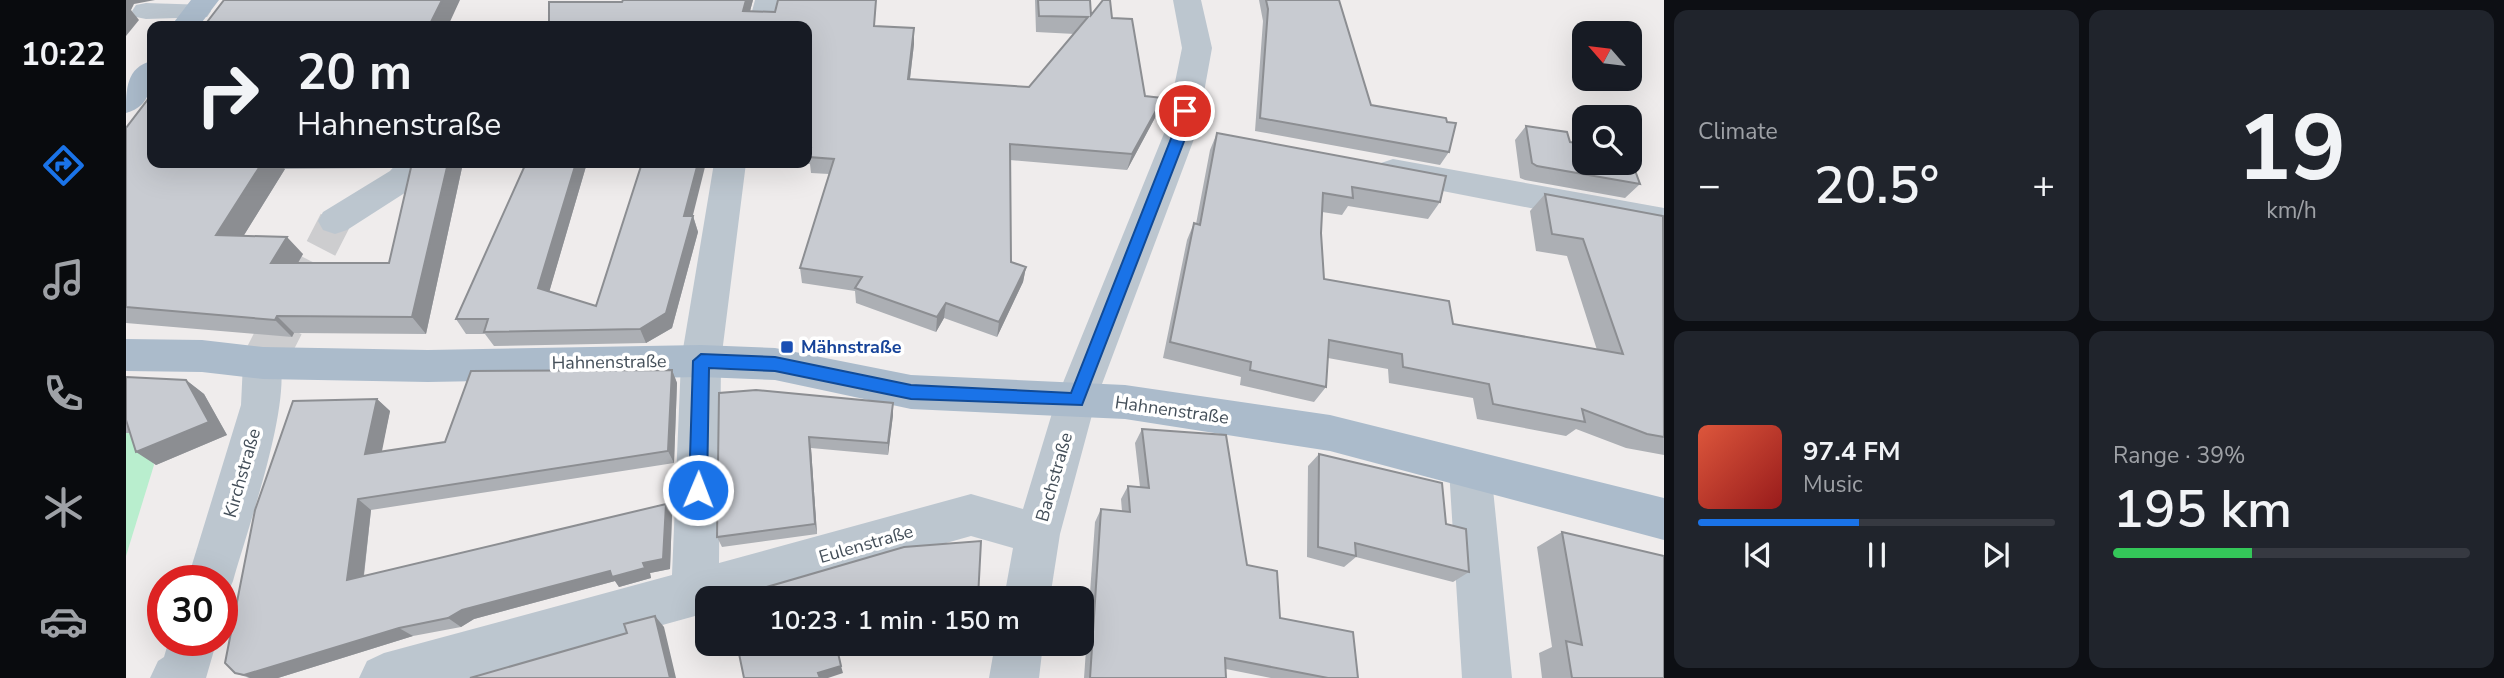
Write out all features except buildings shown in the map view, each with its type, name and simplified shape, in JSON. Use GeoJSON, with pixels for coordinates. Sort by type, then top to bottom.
{"type":"FeatureCollection","features":[{"type":"Feature","properties":{"kind":"main road"},"geometry":{"type":"LineString","coordinates":[[126,103],[147,76]]}},
{"type":"Feature","properties":{"kind":"main road","name":"Hahnenstraße"},"geometry":{"type":"LineString","coordinates":[[126,355],[202,356],[263,363],[428,366],[701,361],[775,364],[911,392],[1125,402],[1330,433],[1664,519]]}},
{"type":"Feature","properties":{"kind":"street"},"geometry":{"type":"LineString","coordinates":[[763,21],[769,0]]}},
{"type":"Feature","properties":{"kind":"street","name":"Bachstraße"},"geometry":{"type":"LineString","coordinates":[[1029,586],[1038,534],[1076,400],[1194,134],[1197,48],[1187,0]]}},
{"type":"Feature","properties":{"kind":"street"},"geometry":{"type":"LineString","coordinates":[[146,10],[196,12]]}},
{"type":"Feature","properties":{"kind":"street"},"geometry":{"type":"LineString","coordinates":[[1369,166],[1664,221]]}},
{"type":"Feature","properties":{"kind":"street"},"geometry":{"type":"LineString","coordinates":[[335,221],[402,179],[411,168]]}},
{"type":"Feature","properties":{"kind":"street"},"geometry":{"type":"LineString","coordinates":[[695,586],[701,361],[729,168]]}},
{"type":"Feature","properties":{"kind":"street","name":"Kirchstraße"},"geometry":{"type":"LineString","coordinates":[[215,565],[261,405],[263,363]]}},
{"type":"Feature","properties":{"kind":"street"},"geometry":{"type":"LineString","coordinates":[[1470,469],[1487,678]]}},
{"type":"Feature","properties":{"kind":"street","name":"Eulenstraße"},"geometry":{"type":"LineString","coordinates":[[720,586],[971,515],[1038,534]]}},
{"type":"Feature","properties":{"kind":"street","name":"Eulenstraße"},"geometry":{"type":"LineString","coordinates":[[384,678],[695,593]]}},
{"type":"Feature","properties":{"kind":"street"},"geometry":{"type":"LineString","coordinates":[[1014,678],[1017,656]]}},
{"type":"Feature","properties":{"kind":"green space"},"geometry":{"type":"Polygon","coordinates":[[[126,433],[146,434],[154,465],[126,556],[126,433]]]}},
{"type":"Feature","properties":{"kind":"tunnel"},"geometry":{"type":"LineString","coordinates":[[299,291],[335,221]]}},
{"type":"Feature","properties":{"kind":"tunnel"},"geometry":{"type":"LineString","coordinates":[[263,363],[300,290]]}},
{"type":"Feature","properties":{"kind":"place","name":"Mähnstraße"},"geometry":{"type":"Point","coordinates":[787,347]}},
{"type":"Feature","properties":{"kind":"route"},"geometry":{"type":"LineString","coordinates":[[698,490],[701,361],[775,364],[911,392],[1076,400],[1181,131],[1185,111]]}}]}
